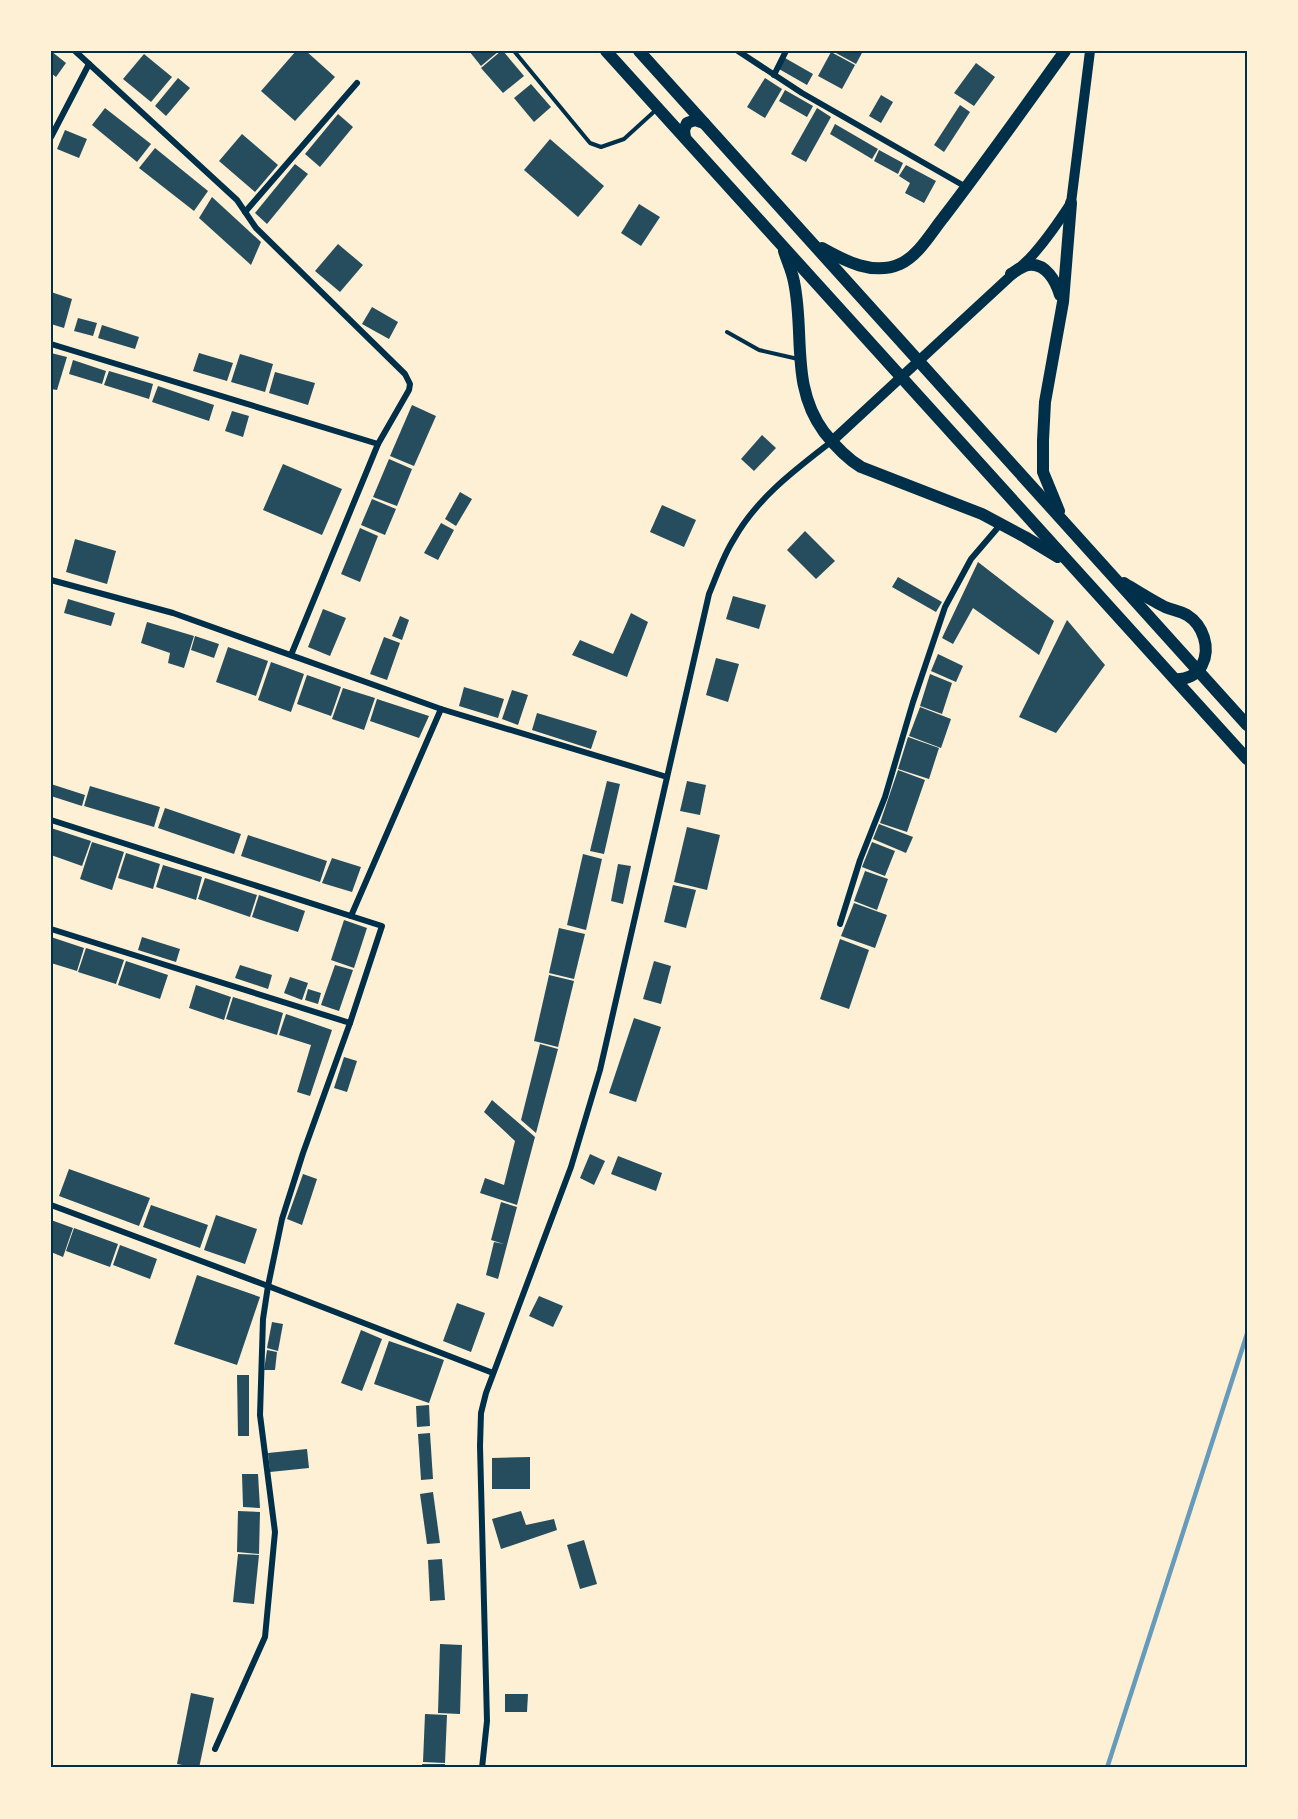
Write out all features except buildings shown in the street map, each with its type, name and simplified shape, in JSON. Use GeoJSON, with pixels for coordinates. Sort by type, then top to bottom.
{"type":"FeatureCollection","features":[{"type":"Feature","properties":{"kind":"highway"},"geometry":{"type":"LineString","coordinates":[[606,51],[1247,759]]}},
{"type":"Feature","properties":{"kind":"highway"},"geometry":{"type":"LineString","coordinates":[[639,51],[1247,725]]}},
{"type":"Feature","properties":{"kind":"highway"},"geometry":{"type":"LineString","coordinates":[[811,242],[850,263],[876,268],[899,265],[909,259],[967,187],[1065,51]]}},
{"type":"Feature","properties":{"kind":"highway"},"geometry":{"type":"LineString","coordinates":[[685,138],[684,130],[687,123],[695,120],[704,123]]}},
{"type":"Feature","properties":{"kind":"highway"},"geometry":{"type":"LineString","coordinates":[[1065,523],[1043,472],[1043,461],[1045,402],[1063,302],[1071,203]]}},
{"type":"Feature","properties":{"kind":"highway"},"geometry":{"type":"LineString","coordinates":[[781,244],[794,280],[800,359],[809,408],[831,442],[850,460],[861,466],[982,514],[1072,565]]}},
{"type":"Feature","properties":{"kind":"highway"},"geometry":{"type":"LineString","coordinates":[[1011,274],[1028,265],[1040,267],[1056,282],[1063,302]]}},
{"type":"Feature","properties":{"kind":"highway"},"geometry":{"type":"LineString","coordinates":[[1113,577],[1165,607],[1186,615],[1199,627],[1206,645],[1204,661],[1198,671],[1183,680],[1175,679]]}},
{"type":"Feature","properties":{"kind":"main road"},"geometry":{"type":"LineString","coordinates":[[831,442],[1045,242],[1071,203],[1090,51]]}},
{"type":"Feature","properties":{"kind":"street"},"geometry":{"type":"LineString","coordinates":[[75,51],[237,200],[256,228],[405,374],[410,384],[409,390],[378,444],[291,655]]}},
{"type":"Feature","properties":{"kind":"street"},"geometry":{"type":"LineString","coordinates":[[738,51],[813,99],[967,187]]}},
{"type":"Feature","properties":{"kind":"street"},"geometry":{"type":"LineString","coordinates":[[774,75],[786,51]]}},
{"type":"Feature","properties":{"kind":"street"},"geometry":{"type":"LineString","coordinates":[[51,137],[89,64]]}},
{"type":"Feature","properties":{"kind":"street"},"geometry":{"type":"LineString","coordinates":[[245,212],[357,83]]}},
{"type":"Feature","properties":{"kind":"street"},"geometry":{"type":"LineString","coordinates":[[51,344],[378,444]]}},
{"type":"Feature","properties":{"kind":"street"},"geometry":{"type":"LineString","coordinates":[[482,1768],[487,1721],[480,1446],[482,1413],[493,1373],[572,1167],[587,1119],[710,594],[734,537],[764,499],[831,442]]}},
{"type":"Feature","properties":{"kind":"street"},"geometry":{"type":"LineString","coordinates":[[840,924],[860,860],[885,797],[913,702],[945,607],[971,559],[1001,524]]}},
{"type":"Feature","properties":{"kind":"street"},"geometry":{"type":"LineString","coordinates":[[51,580],[173,613],[441,709],[667,777]]}},
{"type":"Feature","properties":{"kind":"street"},"geometry":{"type":"LineString","coordinates":[[351,916],[441,709]]}},
{"type":"Feature","properties":{"kind":"street"},"geometry":{"type":"LineString","coordinates":[[51,820],[382,926],[282,1219],[268,1286],[263,1318],[260,1415],[275,1532],[265,1637],[215,1749]]}},
{"type":"Feature","properties":{"kind":"street"},"geometry":{"type":"LineString","coordinates":[[51,928],[350,1023]]}},
{"type":"Feature","properties":{"kind":"street"},"geometry":{"type":"LineString","coordinates":[[51,1205],[493,1373]]}},
{"type":"Feature","properties":{"kind":"lane"},"geometry":{"type":"LineString","coordinates":[[514,51],[590,143],[601,147],[624,139],[658,108]]}},
{"type":"Feature","properties":{"kind":"lane"},"geometry":{"type":"LineString","coordinates":[[727,332],[759,350],[800,359]]}},
{"type":"Feature","properties":{"kind":"waterway"},"geometry":{"type":"LineString","coordinates":[[1107,1768],[1247,1334]]}}]}
